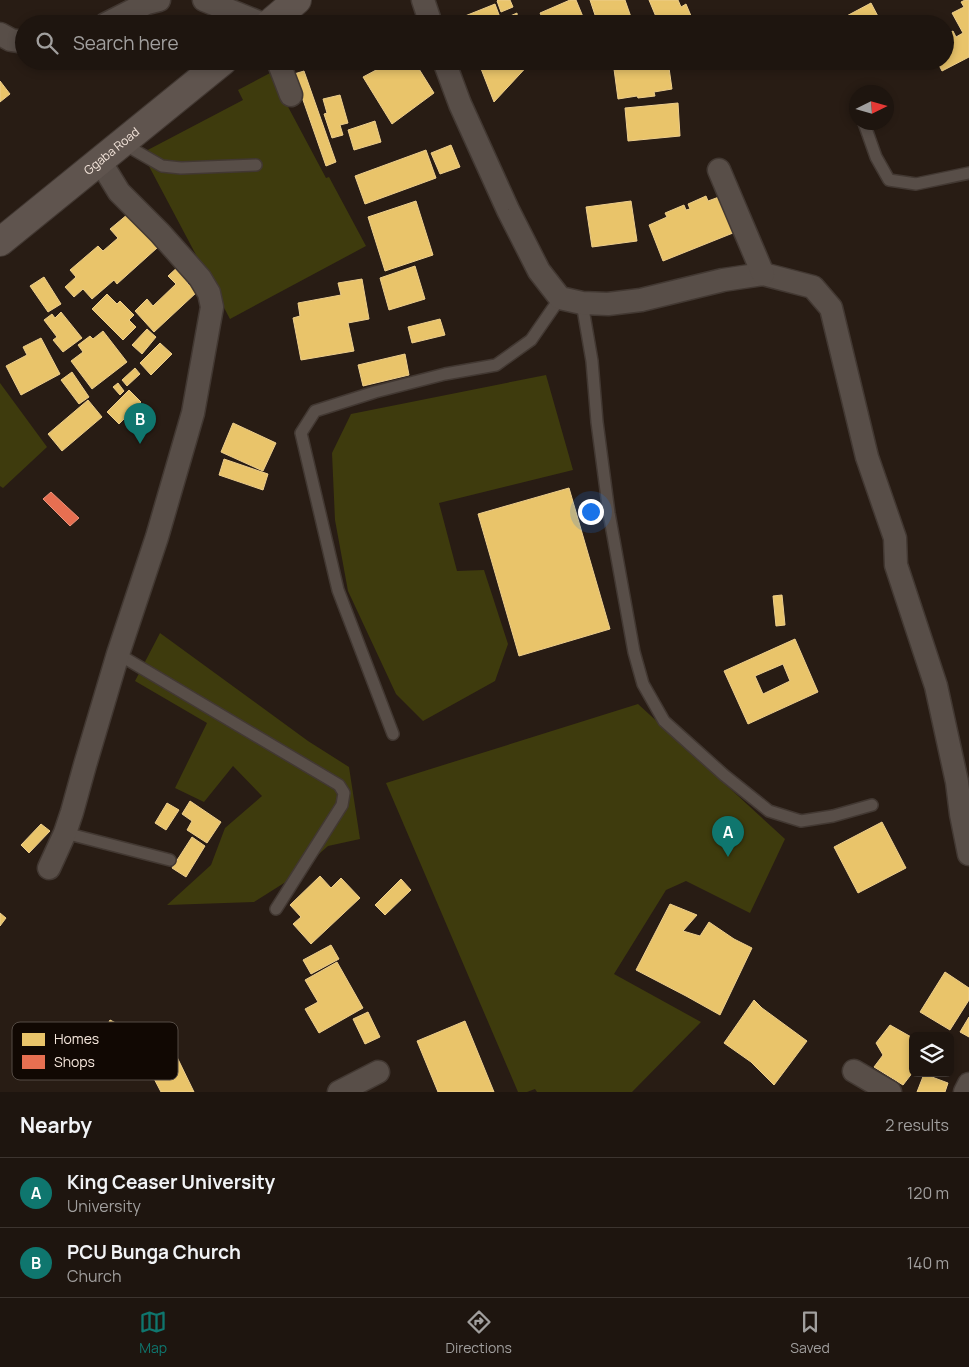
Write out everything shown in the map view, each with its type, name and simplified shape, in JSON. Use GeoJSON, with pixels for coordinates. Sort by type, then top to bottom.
{"type":"FeatureCollection","features":[{"type":"Feature","properties":{"kind":"main road","name":"Ggaba Road"},"geometry":{"type":"LineString","coordinates":[[0,242],[212,70]]}},
{"type":"Feature","properties":{"kind":"street"},"geometry":{"type":"LineString","coordinates":[[124,15],[147,3],[159,0]]}},
{"type":"Feature","properties":{"kind":"street"},"geometry":{"type":"LineString","coordinates":[[204,0],[277,14]]}},
{"type":"Feature","properties":{"kind":"street"},"geometry":{"type":"LineString","coordinates":[[423,0],[427,15]]}},
{"type":"Feature","properties":{"kind":"street"},"geometry":{"type":"LineString","coordinates":[[0,34],[15,41]]}},
{"type":"Feature","properties":{"kind":"street"},"geometry":{"type":"LineString","coordinates":[[281,70],[291,95]]}},
{"type":"Feature","properties":{"kind":"street"},"geometry":{"type":"LineString","coordinates":[[448,70],[464,112],[508,210],[539,271],[560,298],[582,303],[608,304],[641,300],[723,280],[763,274],[813,287],[831,308],[867,457],[894,538],[896,564],[936,686],[957,782],[969,854]]}},
{"type":"Feature","properties":{"kind":"street"},"geometry":{"type":"LineString","coordinates":[[49,868],[65,833],[193,413],[212,307],[209,293],[200,278],[160,233],[119,192],[100,161]]}},
{"type":"Feature","properties":{"kind":"street"},"geometry":{"type":"LineString","coordinates":[[719,170],[763,274]]}},
{"type":"Feature","properties":{"kind":"street"},"geometry":{"type":"LineString","coordinates":[[854,1071],[890,1092]]}},
{"type":"Feature","properties":{"kind":"street"},"geometry":{"type":"LineString","coordinates":[[339,1092],[378,1072]]}},
{"type":"Feature","properties":{"kind":"street"},"geometry":{"type":"LineString","coordinates":[[965,1092],[969,1084]]}},
{"type":"Feature","properties":{"kind":"lane"},"geometry":{"type":"LineString","coordinates":[[866,130],[876,157],[889,180],[916,184],[969,173]]}},
{"type":"Feature","properties":{"kind":"lane"},"geometry":{"type":"LineString","coordinates":[[122,143],[162,166],[182,168],[256,164]]}},
{"type":"Feature","properties":{"kind":"lane"},"geometry":{"type":"LineString","coordinates":[[393,734],[338,590],[301,432],[315,411],[375,392],[445,374],[496,365],[530,340],[560,298]]}},
{"type":"Feature","properties":{"kind":"lane"},"geometry":{"type":"LineString","coordinates":[[582,303],[592,361],[597,422],[609,513],[634,652],[643,684],[664,721],[724,775],[770,811],[801,821],[833,816],[872,805]]}},
{"type":"Feature","properties":{"kind":"lane"},"geometry":{"type":"LineString","coordinates":[[118,654],[339,785],[344,794],[342,805],[276,908]]}},
{"type":"Feature","properties":{"kind":"lane"},"geometry":{"type":"LineString","coordinates":[[65,833],[170,860]]}},
{"type":"Feature","properties":{"kind":"shaded area"},"geometry":{"type":"Polygon","coordinates":[[[270,73],[326,178],[329,177],[366,246],[230,319],[142,153],[243,100],[238,90],[270,73]]]}},
{"type":"Feature","properties":{"kind":"shaded area"},"geometry":{"type":"Polygon","coordinates":[[[546,375],[573,470],[439,503],[457,571],[484,570],[508,644],[495,681],[423,721],[396,694],[348,591],[335,520],[332,453],[351,414],[546,375]]]}},
{"type":"Feature","properties":{"kind":"shaded area"},"geometry":{"type":"Polygon","coordinates":[[[0,383],[47,447],[3,488],[0,486],[0,383]]]}},
{"type":"Feature","properties":{"kind":"shaded area"},"geometry":{"type":"Polygon","coordinates":[[[160,633],[308,741],[349,767],[360,839],[328,846],[292,878],[254,902],[167,905],[211,865],[225,828],[262,796],[233,766],[204,802],[175,788],[207,723],[135,681],[160,633]]]}},
{"type":"Feature","properties":{"kind":"shaded area"},"geometry":{"type":"Polygon","coordinates":[[[638,704],[785,839],[750,913],[686,881],[666,890],[614,974],[701,1022],[632,1092],[537,1092],[535,1089],[527,1092],[518,1092],[386,783],[638,704]]]}},
{"type":"Feature","properties":{"kind":"building: Homes"},"geometry":{"type":"Polygon","coordinates":[[[498,0],[510,0],[513,7],[501,12],[498,0]]]}},
{"type":"Feature","properties":{"kind":"building: Homes"},"geometry":{"type":"Polygon","coordinates":[[[570,0],[576,0],[582,15],[541,15],[540,13],[570,0]]]}},
{"type":"Feature","properties":{"kind":"building: Homes"},"geometry":{"type":"Polygon","coordinates":[[[590,0],[625,0],[630,15],[595,15],[590,0]]]}},
{"type":"Feature","properties":{"kind":"building: Homes"},"geometry":{"type":"Polygon","coordinates":[[[649,0],[678,0],[681,7],[686,4],[691,15],[655,15],[649,0]]]}},
{"type":"Feature","properties":{"kind":"building: Homes"},"geometry":{"type":"Polygon","coordinates":[[[969,0],[969,57],[954,65],[954,33],[956,37],[963,33],[952,13],[964,7],[961,2],[969,0]]]}},
{"type":"Feature","properties":{"kind":"building: Homes"},"geometry":{"type":"Polygon","coordinates":[[[871,3],[877,15],[848,15],[871,3]]]}},
{"type":"Feature","properties":{"kind":"building: Homes"},"geometry":{"type":"Polygon","coordinates":[[[495,4],[499,15],[468,15],[495,4]]]}},
{"type":"Feature","properties":{"kind":"building: Homes"},"geometry":{"type":"Polygon","coordinates":[[[376,70],[420,70],[434,93],[392,124],[363,77],[376,70]]]}},
{"type":"Feature","properties":{"kind":"building: Homes"},"geometry":{"type":"Polygon","coordinates":[[[482,70],[524,70],[494,102],[482,70]]]}},
{"type":"Feature","properties":{"kind":"building: Homes"},"geometry":{"type":"Polygon","coordinates":[[[614,70],[669,70],[672,89],[654,92],[655,96],[618,99],[614,70]]]}},
{"type":"Feature","properties":{"kind":"building: Homes"},"geometry":{"type":"Polygon","coordinates":[[[304,71],[336,162],[326,166],[294,74],[304,71]]]}},
{"type":"Feature","properties":{"kind":"building: Homes"},"geometry":{"type":"Polygon","coordinates":[[[0,81],[10,94],[0,102],[0,81]]]}},
{"type":"Feature","properties":{"kind":"building: Homes"},"geometry":{"type":"Polygon","coordinates":[[[340,95],[348,123],[340,125],[343,135],[332,138],[324,114],[327,113],[323,99],[340,95]]]}},
{"type":"Feature","properties":{"kind":"building: Homes"},"geometry":{"type":"Polygon","coordinates":[[[678,103],[680,136],[628,141],[625,108],[678,103]]]}},
{"type":"Feature","properties":{"kind":"building: Homes"},"geometry":{"type":"Polygon","coordinates":[[[375,121],[381,142],[354,150],[348,130],[375,121]]]}},
{"type":"Feature","properties":{"kind":"building: Homes"},"geometry":{"type":"Polygon","coordinates":[[[451,145],[460,167],[440,174],[431,153],[451,145]]]}},
{"type":"Feature","properties":{"kind":"building: Homes"},"geometry":{"type":"Polygon","coordinates":[[[426,150],[436,178],[365,204],[355,176],[426,150]]]}},
{"type":"Feature","properties":{"kind":"building: Homes"},"geometry":{"type":"Polygon","coordinates":[[[706,196],[708,201],[719,197],[733,233],[663,261],[649,225],[667,217],[665,213],[684,205],[686,210],[690,209],[688,204],[706,196]]]}},
{"type":"Feature","properties":{"kind":"building: Homes"},"geometry":{"type":"Polygon","coordinates":[[[416,201],[433,255],[385,271],[368,217],[416,201]]]}},
{"type":"Feature","properties":{"kind":"building: Homes"},"geometry":{"type":"Polygon","coordinates":[[[631,201],[637,241],[592,247],[586,207],[631,201]]]}},
{"type":"Feature","properties":{"kind":"building: Homes"},"geometry":{"type":"Polygon","coordinates":[[[128,214],[157,248],[117,284],[114,280],[92,299],[83,289],[74,297],[65,287],[76,277],[70,270],[98,246],[103,251],[118,238],[110,229],[128,214]]]}},
{"type":"Feature","properties":{"kind":"building: Homes"},"geometry":{"type":"Polygon","coordinates":[[[181,264],[193,277],[187,283],[197,292],[154,332],[135,311],[147,299],[153,306],[176,284],[168,276],[181,264]]]}},
{"type":"Feature","properties":{"kind":"building: Homes"},"geometry":{"type":"Polygon","coordinates":[[[415,266],[425,299],[389,310],[380,278],[415,266]]]}},
{"type":"Feature","properties":{"kind":"building: Homes"},"geometry":{"type":"Polygon","coordinates":[[[44,277],[61,304],[48,312],[30,286],[44,277]]]}},
{"type":"Feature","properties":{"kind":"building: Homes"},"geometry":{"type":"Polygon","coordinates":[[[362,279],[369,319],[348,323],[354,351],[301,360],[293,318],[300,316],[298,303],[341,295],[338,283],[362,279]]]}},
{"type":"Feature","properties":{"kind":"building: Homes"},"geometry":{"type":"Polygon","coordinates":[[[107,294],[117,304],[120,301],[134,315],[129,320],[136,327],[123,340],[92,309],[107,294]]]}},
{"type":"Feature","properties":{"kind":"building: Homes"},"geometry":{"type":"Polygon","coordinates":[[[61,312],[82,338],[63,352],[53,340],[57,337],[44,320],[52,314],[55,318],[61,312]]]}},
{"type":"Feature","properties":{"kind":"building: Homes"},"geometry":{"type":"Polygon","coordinates":[[[440,319],[445,335],[412,343],[408,327],[440,319]]]}},
{"type":"Feature","properties":{"kind":"building: Homes"},"geometry":{"type":"Polygon","coordinates":[[[147,329],[156,337],[142,354],[132,345],[147,329]]]}},
{"type":"Feature","properties":{"kind":"building: Homes"},"geometry":{"type":"Polygon","coordinates":[[[103,331],[127,362],[92,389],[71,361],[83,352],[78,345],[90,336],[93,339],[103,331]]]}},
{"type":"Feature","properties":{"kind":"building: Homes"},"geometry":{"type":"Polygon","coordinates":[[[41,338],[60,374],[21,395],[6,366],[27,355],[23,347],[41,338]]]}},
{"type":"Feature","properties":{"kind":"building: Homes"},"geometry":{"type":"Polygon","coordinates":[[[160,343],[172,354],[151,375],[140,363],[160,343]]]}},
{"type":"Feature","properties":{"kind":"building: Homes"},"geometry":{"type":"Polygon","coordinates":[[[405,354],[409,375],[363,386],[358,365],[405,354]]]}},
{"type":"Feature","properties":{"kind":"building: Homes"},"geometry":{"type":"Polygon","coordinates":[[[135,368],[140,374],[127,386],[122,380],[135,368]]]}},
{"type":"Feature","properties":{"kind":"building: Homes"},"geometry":{"type":"Polygon","coordinates":[[[72,372],[89,397],[79,404],[61,380],[72,372]]]}},
{"type":"Feature","properties":{"kind":"building: Homes"},"geometry":{"type":"Polygon","coordinates":[[[118,383],[124,391],[120,395],[113,387],[118,383]]]}},
{"type":"Feature","properties":{"kind":"building: Homes"},"geometry":{"type":"Polygon","coordinates":[[[129,390],[141,402],[119,424],[107,412],[129,390]]]}},
{"type":"Feature","properties":{"kind":"building: Homes"},"geometry":{"type":"Polygon","coordinates":[[[88,400],[102,417],[62,451],[48,434],[88,400]]]}},
{"type":"Feature","properties":{"kind":"building: Homes"},"geometry":{"type":"Polygon","coordinates":[[[233,423],[276,443],[263,471],[221,452],[233,423]]]}},
{"type":"Feature","properties":{"kind":"building: Homes"},"geometry":{"type":"Polygon","coordinates":[[[224,459],[268,474],[263,490],[219,475],[224,459]]]}},
{"type":"Feature","properties":{"kind":"building: Homes"},"geometry":{"type":"Polygon","coordinates":[[[569,488],[610,629],[519,656],[478,514],[569,488]]]}},
{"type":"Feature","properties":{"kind":"building: Homes"},"geometry":{"type":"Polygon","coordinates":[[[782,595],[785,625],[776,626],[773,596],[782,595]]]}},
{"type":"Feature","properties":{"kind":"building: Homes"},"geometry":{"type":"Polygon","coordinates":[[[795,639],[818,692],[748,724],[724,671],[795,639]],[[783,664],[755,676],[763,694],[790,681],[783,664]]]}},
{"type":"Feature","properties":{"kind":"building: Homes"},"geometry":{"type":"Polygon","coordinates":[[[190,801],[221,822],[207,843],[187,830],[192,821],[182,814],[190,801]]]}},
{"type":"Feature","properties":{"kind":"building: Homes"},"geometry":{"type":"Polygon","coordinates":[[[167,803],[179,810],[166,830],[155,823],[167,803]]]}},
{"type":"Feature","properties":{"kind":"building: Homes"},"geometry":{"type":"Polygon","coordinates":[[[882,822],[906,868],[858,893],[834,847],[882,822]]]}},
{"type":"Feature","properties":{"kind":"building: Homes"},"geometry":{"type":"Polygon","coordinates":[[[41,824],[50,831],[29,853],[21,845],[41,824]]]}},
{"type":"Feature","properties":{"kind":"building: Homes"},"geometry":{"type":"Polygon","coordinates":[[[192,837],[205,846],[186,877],[172,868],[192,837]]]}},
{"type":"Feature","properties":{"kind":"building: Homes"},"geometry":{"type":"Polygon","coordinates":[[[320,876],[331,888],[341,878],[360,898],[311,944],[293,924],[301,917],[290,905],[320,876]]]}},
{"type":"Feature","properties":{"kind":"building: Homes"},"geometry":{"type":"Polygon","coordinates":[[[401,879],[411,890],[385,915],[375,905],[401,879]]]}},
{"type":"Feature","properties":{"kind":"building: Homes"},"geometry":{"type":"Polygon","coordinates":[[[670,904],[697,915],[683,931],[700,936],[709,922],[734,939],[752,948],[720,1015],[636,970],[670,904]]]}},
{"type":"Feature","properties":{"kind":"building: Homes"},"geometry":{"type":"Polygon","coordinates":[[[0,913],[6,918],[0,926],[0,913]]]}},
{"type":"Feature","properties":{"kind":"building: Homes"},"geometry":{"type":"Polygon","coordinates":[[[331,945],[339,959],[311,974],[303,960],[331,945]]]}},
{"type":"Feature","properties":{"kind":"building: Homes"},"geometry":{"type":"Polygon","coordinates":[[[337,962],[363,1008],[319,1033],[305,1009],[318,1002],[305,980],[337,962]]]}},
{"type":"Feature","properties":{"kind":"building: Homes"},"geometry":{"type":"Polygon","coordinates":[[[945,972],[969,988],[969,1000],[950,1030],[920,1012],[945,972]]]}},
{"type":"Feature","properties":{"kind":"building: Homes"},"geometry":{"type":"Polygon","coordinates":[[[754,1000],[807,1041],[774,1085],[751,1062],[724,1043],[754,1000]]]}},
{"type":"Feature","properties":{"kind":"building: Homes"},"geometry":{"type":"Polygon","coordinates":[[[368,1012],[380,1037],[365,1044],[353,1019],[368,1012]]]}},
{"type":"Feature","properties":{"kind":"building: Homes"},"geometry":{"type":"Polygon","coordinates":[[[969,1017],[969,1037],[960,1032],[969,1017]]]}},
{"type":"Feature","properties":{"kind":"building: Homes"},"geometry":{"type":"Polygon","coordinates":[[[465,1021],[494,1092],[438,1092],[417,1041],[465,1021]]]}},
{"type":"Feature","properties":{"kind":"building: Homes"},"geometry":{"type":"Polygon","coordinates":[[[890,1025],[909,1036],[909,1077],[903,1085],[874,1067],[883,1055],[876,1043],[890,1025]]]}},
{"type":"Feature","properties":{"kind":"building: Homes"},"geometry":{"type":"Polygon","coordinates":[[[178,1059],[194,1092],[161,1092],[155,1080],[178,1080],[178,1059]]]}},
{"type":"Feature","properties":{"kind":"building: Homes"},"geometry":{"type":"Polygon","coordinates":[[[923,1077],[932,1077],[948,1083],[945,1092],[917,1092],[923,1077]]]}},
{"type":"Feature","properties":{"kind":"building: Shops"},"geometry":{"type":"Polygon","coordinates":[[[51,492],[79,518],[70,526],[43,499],[51,492]]]}},
{"type":"Feature","properties":{"kind":"place","name":"PCU Bunga Church"},"geometry":{"type":"Point","coordinates":[140,444]}},
{"type":"Feature","properties":{"kind":"place","name":"King Ceaser University"},"geometry":{"type":"Point","coordinates":[728,857]}}]}
